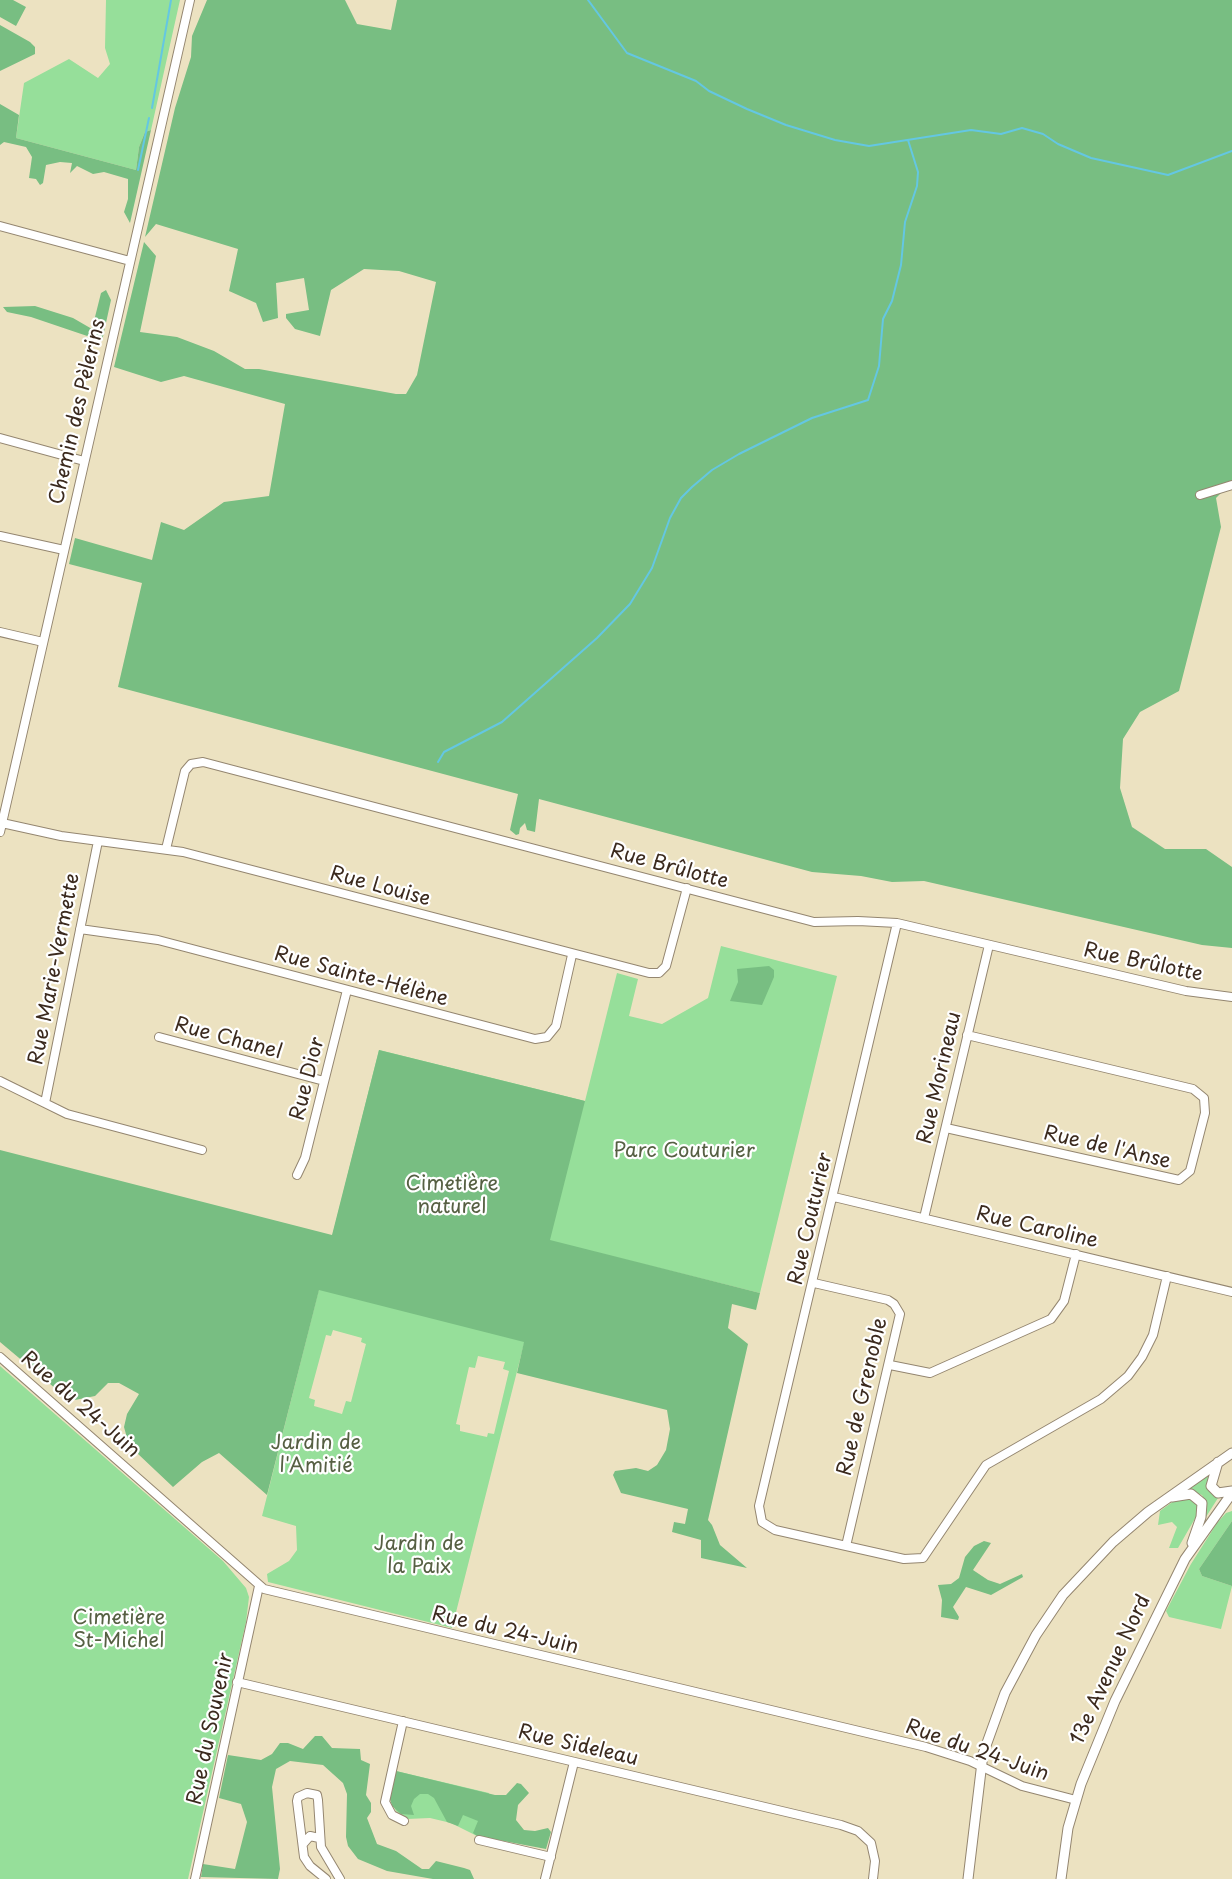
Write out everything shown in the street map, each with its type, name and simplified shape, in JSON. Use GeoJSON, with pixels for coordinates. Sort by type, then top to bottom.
{"type":"FeatureCollection","features":[{"type":"Feature","properties":{"kind":"main road"},"geometry":{"type":"LineString","coordinates":[[968,1879],[981,1767],[1005,1693],[1027,1650],[1054,1606],[1113,1542],[1164,1500],[1232,1453]]}},
{"type":"Feature","properties":{"kind":"main road"},"geometry":{"type":"LineString","coordinates":[[1218,1462],[1211,1486],[1218,1493],[1232,1492]]}},
{"type":"Feature","properties":{"kind":"main road","name":"13e Avenue Nord"},"geometry":{"type":"LineString","coordinates":[[1060,1879],[1076,1800],[1115,1701],[1185,1559],[1227,1505],[1232,1492]]}},
{"type":"Feature","properties":{"kind":"main road"},"geometry":{"type":"LineString","coordinates":[[1164,1500],[1186,1493],[1196,1496],[1202,1503],[1201,1517],[1185,1559]]}},
{"type":"Feature","properties":{"kind":"street","name":"Chemin des Pèlerins"},"geometry":{"type":"LineString","coordinates":[[0,832],[190,0]]}},
{"type":"Feature","properties":{"kind":"street"},"geometry":{"type":"LineString","coordinates":[[0,226],[130,261]]}},
{"type":"Feature","properties":{"kind":"street"},"geometry":{"type":"LineString","coordinates":[[0,438],[84,461]]}},
{"type":"Feature","properties":{"kind":"street"},"geometry":{"type":"LineString","coordinates":[[1200,495],[1232,485]]}},
{"type":"Feature","properties":{"kind":"street"},"geometry":{"type":"LineString","coordinates":[[0,536],[64,550]]}},
{"type":"Feature","properties":{"kind":"street"},"geometry":{"type":"LineString","coordinates":[[0,632],[43,642]]}},
{"type":"Feature","properties":{"kind":"street","name":"Rue Brûlotte"},"geometry":{"type":"LineString","coordinates":[[166,849],[185,771],[191,764],[202,762],[814,922],[897,923],[1186,991],[1232,997]]}},
{"type":"Feature","properties":{"kind":"street","name":"Rue Louise"},"geometry":{"type":"LineString","coordinates":[[2,823],[98,841],[166,849],[643,972],[659,973],[666,966],[687,888]]}},
{"type":"Feature","properties":{"kind":"street","name":"Rue Marie-Vermette"},"geometry":{"type":"LineString","coordinates":[[45,1103],[98,841]]}},
{"type":"Feature","properties":{"kind":"street","name":"Rue Couturier"},"geometry":{"type":"LineString","coordinates":[[846,1546],[775,1530],[762,1522],[759,1506],[814,1283],[897,923]]}},
{"type":"Feature","properties":{"kind":"street","name":"Rue Sainte-Hélène"},"geometry":{"type":"LineString","coordinates":[[80,929],[158,940],[541,1039],[552,1033],[556,1026],[572,955]]}},
{"type":"Feature","properties":{"kind":"street","name":"Rue Morineau"},"geometry":{"type":"LineString","coordinates":[[924,1218],[988,945]]}},
{"type":"Feature","properties":{"kind":"street","name":"Rue Dior"},"geometry":{"type":"LineString","coordinates":[[297,1174],[304,1158],[347,990]]}},
{"type":"Feature","properties":{"kind":"street","name":"Rue de l'Anse"},"geometry":{"type":"LineString","coordinates":[[946,1128],[1179,1180],[1190,1171],[1205,1113],[1204,1098],[1192,1089],[967,1035]]}},
{"type":"Feature","properties":{"kind":"street","name":"Rue Chanel"},"geometry":{"type":"LineString","coordinates":[[159,1037],[324,1081]]}},
{"type":"Feature","properties":{"kind":"street"},"geometry":{"type":"LineString","coordinates":[[0,1081],[67,1114],[202,1150]]}},
{"type":"Feature","properties":{"kind":"street","name":"Rue Caroline"},"geometry":{"type":"LineString","coordinates":[[834,1197],[1232,1292]]}},
{"type":"Feature","properties":{"kind":"street"},"geometry":{"type":"LineString","coordinates":[[890,1365],[930,1374],[1051,1319],[1064,1301],[1076,1254]]}},
{"type":"Feature","properties":{"kind":"street"},"geometry":{"type":"LineString","coordinates":[[846,1546],[904,1559],[923,1558],[986,1465],[1101,1398],[1128,1376],[1142,1357],[1153,1335],[1167,1276]]}},
{"type":"Feature","properties":{"kind":"street","name":"Rue de Grenoble"},"geometry":{"type":"LineString","coordinates":[[814,1283],[894,1304],[900,1314],[890,1365],[846,1546]]}},
{"type":"Feature","properties":{"kind":"street","name":"Rue du 24-Juin"},"geometry":{"type":"LineString","coordinates":[[0,1358],[178,1511],[259,1586],[293,1597],[926,1747],[981,1767],[1022,1786],[1076,1800]]}},
{"type":"Feature","properties":{"kind":"street","name":"Rue du Souvenir"},"geometry":{"type":"LineString","coordinates":[[195,1879],[259,1586]]}},
{"type":"Feature","properties":{"kind":"street","name":"Rue Sideleau"},"geometry":{"type":"LineString","coordinates":[[237,1682],[858,1831],[866,1836],[874,1850],[873,1879]]}},
{"type":"Feature","properties":{"kind":"street"},"geometry":{"type":"LineString","coordinates":[[403,1721],[385,1802],[392,1815],[404,1821]]}},
{"type":"Feature","properties":{"kind":"street"},"geometry":{"type":"LineString","coordinates":[[545,1879],[573,1762]]}},
{"type":"Feature","properties":{"kind":"street"},"geometry":{"type":"LineString","coordinates":[[326,1879],[306,1862],[297,1801],[301,1794],[317,1795],[319,1838],[323,1851],[340,1879]]}},
{"type":"Feature","properties":{"kind":"street"},"geometry":{"type":"LineString","coordinates":[[303,1844],[310,1836],[319,1838]]}},
{"type":"Feature","properties":{"kind":"street"},"geometry":{"type":"LineString","coordinates":[[479,1840],[550,1857]]}},
{"type":"Feature","properties":{"kind":"green space"},"geometry":{"type":"Polygon","coordinates":[[[0,0],[13,0],[26,7],[16,26],[0,17],[0,0]]]}},
{"type":"Feature","properties":{"kind":"green space"},"geometry":{"type":"Polygon","coordinates":[[[106,0],[180,0],[151,130],[145,132],[139,147],[136,170],[16,138],[24,83],[69,59],[98,78],[110,64],[105,48],[106,0]]]}},
{"type":"Feature","properties":{"kind":"green space"},"geometry":{"type":"Polygon","coordinates":[[[207,0],[345,0],[357,24],[391,30],[397,0],[1232,0],[1232,482],[1216,498],[1221,527],[1179,691],[1140,712],[1123,739],[1120,788],[1132,827],[1165,849],[1206,849],[1232,867],[1232,948],[1202,945],[924,881],[892,882],[861,876],[812,872],[539,799],[535,832],[527,830],[525,823],[516,835],[510,830],[518,794],[118,687],[142,583],[69,564],[75,538],[152,560],[161,522],[184,530],[224,502],[269,496],[285,404],[184,376],[161,382],[114,367],[144,242],[156,256],[140,332],[177,337],[214,351],[245,369],[259,369],[396,394],[406,394],[417,375],[436,282],[399,271],[364,269],[331,290],[320,336],[295,329],[286,318],[286,314],[309,310],[304,278],[276,283],[278,318],[263,322],[256,303],[229,291],[238,249],[156,224],[145,237],[175,108],[191,57],[192,36],[207,0]]]}},
{"type":"Feature","properties":{"kind":"green space"},"geometry":{"type":"Polygon","coordinates":[[[0,25],[30,42],[35,47],[35,54],[0,71],[0,25]]]}},
{"type":"Feature","properties":{"kind":"green space"},"geometry":{"type":"Polygon","coordinates":[[[0,104],[19,115],[16,138],[136,170],[139,147],[145,132],[151,130],[130,223],[124,212],[128,199],[128,179],[104,172],[93,174],[77,166],[70,173],[72,163],[60,162],[46,165],[43,183],[40,185],[36,179],[29,178],[32,157],[26,147],[4,142],[0,145],[0,104]]]}},
{"type":"Feature","properties":{"kind":"green space"},"geometry":{"type":"Polygon","coordinates":[[[106,290],[111,300],[102,341],[31,317],[7,312],[3,307],[35,306],[73,318],[92,329],[101,293],[106,290]]]}},
{"type":"Feature","properties":{"kind":"green space"},"geometry":{"type":"Polygon","coordinates":[[[721,946],[837,976],[760,1293],[550,1241],[452,1628],[268,1582],[267,1574],[289,1561],[297,1550],[296,1526],[262,1516],[379,1050],[585,1101],[617,973],[638,979],[629,1016],[662,1024],[708,998],[721,946]],[[333,1330],[331,1336],[326,1335],[309,1398],[315,1400],[314,1406],[342,1414],[346,1401],[351,1402],[366,1344],[361,1342],[362,1338],[333,1330]],[[478,1356],[475,1368],[469,1367],[456,1424],[460,1425],[460,1431],[487,1437],[488,1433],[494,1434],[509,1371],[503,1369],[505,1362],[478,1356]]]}},
{"type":"Feature","properties":{"kind":"green space"},"geometry":{"type":"Polygon","coordinates":[[[769,966],[774,970],[774,977],[762,1005],[730,1001],[738,982],[737,969],[769,966]]]}},
{"type":"Feature","properties":{"kind":"green space","name":"Cimetière naturel"},"geometry":{"type":"Polygon","coordinates":[[[379,1050],[585,1101],[550,1240],[760,1293],[756,1310],[732,1304],[728,1328],[748,1344],[708,1520],[720,1545],[747,1568],[701,1558],[701,1540],[672,1532],[674,1522],[685,1524],[688,1509],[621,1493],[613,1475],[615,1471],[636,1468],[648,1471],[657,1465],[666,1450],[670,1429],[667,1410],[517,1373],[524,1342],[319,1290],[267,1495],[219,1453],[202,1462],[173,1487],[137,1453],[127,1438],[124,1427],[127,1414],[139,1394],[119,1383],[108,1383],[95,1396],[75,1400],[62,1394],[0,1342],[0,1150],[332,1235],[379,1050]]]}},
{"type":"Feature","properties":{"kind":"green space","name":"Cimetière St-Michel"},"geometry":{"type":"Polygon","coordinates":[[[0,1366],[223,1561],[246,1588],[249,1597],[246,1622],[188,1879],[0,1879],[0,1366]]]}},
{"type":"Feature","properties":{"kind":"green space"},"geometry":{"type":"Polygon","coordinates":[[[1209,1475],[1208,1488],[1218,1498],[1204,1520],[1207,1505],[1202,1495],[1187,1490],[1209,1475]]]}},
{"type":"Feature","properties":{"kind":"green space"},"geometry":{"type":"Polygon","coordinates":[[[1192,1498],[1199,1506],[1197,1515],[1178,1548],[1169,1548],[1177,1527],[1172,1522],[1158,1525],[1160,1511],[1175,1500],[1192,1498]]]}},
{"type":"Feature","properties":{"kind":"green space"},"geometry":{"type":"Polygon","coordinates":[[[1232,1511],[1232,1521],[1199,1569],[1202,1576],[1232,1586],[1221,1629],[1169,1617],[1166,1611],[1191,1564],[1217,1523],[1226,1513],[1232,1511]]]}},
{"type":"Feature","properties":{"kind":"green space"},"geometry":{"type":"Polygon","coordinates":[[[1232,1521],[1232,1586],[1202,1576],[1199,1569],[1232,1521]]]}},
{"type":"Feature","properties":{"kind":"green space"},"geometry":{"type":"Polygon","coordinates":[[[984,1541],[991,1543],[973,1570],[988,1580],[1000,1584],[1022,1574],[1023,1577],[991,1595],[966,1587],[953,1607],[959,1617],[958,1620],[941,1617],[942,1600],[938,1585],[951,1584],[959,1578],[965,1557],[974,1546],[984,1541]]]}},
{"type":"Feature","properties":{"kind":"green space"},"geometry":{"type":"Polygon","coordinates":[[[315,1736],[322,1736],[332,1748],[360,1749],[361,1760],[370,1764],[366,1795],[371,1803],[371,1812],[367,1818],[377,1844],[396,1851],[422,1869],[429,1869],[436,1861],[470,1870],[474,1879],[433,1879],[387,1871],[358,1859],[348,1846],[346,1837],[347,1794],[343,1783],[323,1765],[290,1761],[276,1769],[272,1787],[280,1869],[278,1879],[201,1877],[203,1864],[235,1869],[247,1822],[241,1804],[219,1798],[228,1755],[261,1760],[272,1754],[280,1743],[288,1743],[303,1749],[315,1736]]]}},
{"type":"Feature","properties":{"kind":"green space"},"geometry":{"type":"Polygon","coordinates":[[[396,1771],[489,1793],[477,1836],[451,1823],[430,1818],[407,1819],[396,1811],[390,1799],[396,1771]]]}},
{"type":"Feature","properties":{"kind":"green space"},"geometry":{"type":"Polygon","coordinates":[[[396,1771],[495,1795],[506,1795],[517,1783],[521,1784],[529,1793],[518,1805],[516,1820],[524,1830],[535,1831],[548,1828],[551,1832],[546,1849],[477,1836],[473,1833],[478,1821],[463,1815],[458,1826],[447,1822],[434,1798],[428,1794],[420,1794],[414,1799],[411,1806],[414,1815],[401,1814],[392,1806],[390,1799],[396,1771]]]}},
{"type":"Feature","properties":{"kind":"waterway"},"geometry":{"type":"LineString","coordinates":[[152,108],[171,0]]}},
{"type":"Feature","properties":{"kind":"waterway"},"geometry":{"type":"LineString","coordinates":[[588,0],[627,53],[696,81],[709,91],[747,109],[786,125],[835,140],[869,146],[971,130],[1001,134],[1022,128],[1043,134],[1058,144],[1091,158],[1168,175],[1232,151]]}},
{"type":"Feature","properties":{"kind":"waterway"},"geometry":{"type":"LineString","coordinates":[[138,170],[149,118]]}},
{"type":"Feature","properties":{"kind":"waterway"},"geometry":{"type":"LineString","coordinates":[[438,762],[444,752],[502,722],[597,638],[630,604],[652,568],[670,518],[681,498],[712,470],[812,418],[868,400],[879,366],[883,319],[892,301],[901,265],[905,222],[917,186],[918,172],[908,140]]}},
{"type":"Feature","properties":{"kind":"park label","name":"Parc Couturier"},"geometry":{"type":"Point","coordinates":[684,1151]}},
{"type":"Feature","properties":{"kind":"park label","name":"Jardin de l'Amitié"},"geometry":{"type":"Point","coordinates":[316,1454]}},
{"type":"Feature","properties":{"kind":"park label","name":"Jardin de la Paix"},"geometry":{"type":"Point","coordinates":[419,1556]}}]}
